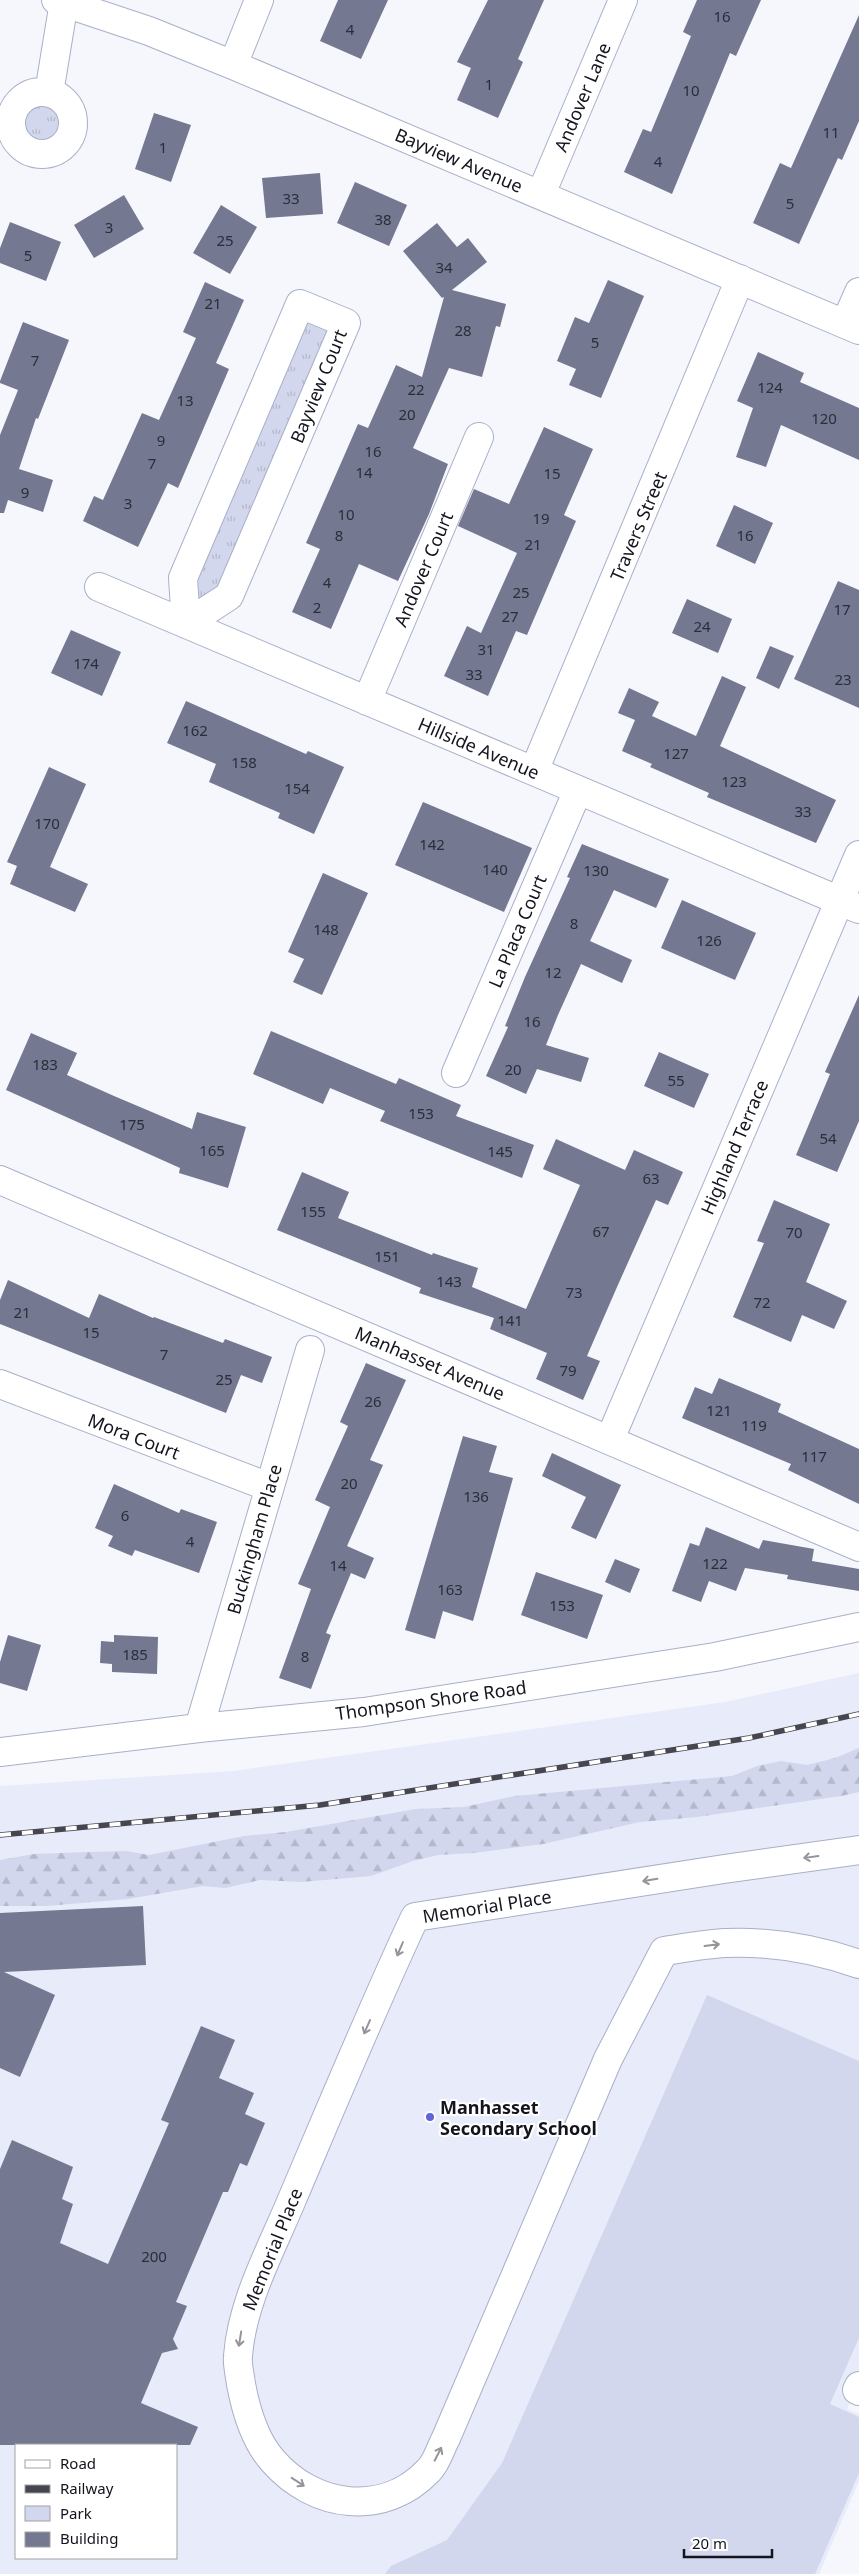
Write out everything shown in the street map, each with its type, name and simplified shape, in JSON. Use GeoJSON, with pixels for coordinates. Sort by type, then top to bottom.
{"type":"FeatureCollection","features":[{"type":"Feature","properties":{"kind":"street"},"geometry":{"type":"LineString","coordinates":[[232,65],[259,0]]}},
{"type":"Feature","properties":{"kind":"street","name":"Andover Lane"},"geometry":{"type":"LineString","coordinates":[[541,194],[623,0]]}},
{"type":"Feature","properties":{"kind":"street"},"geometry":{"type":"LineString","coordinates":[[49,93],[60,1]]}},
{"type":"Feature","properties":{"kind":"street","name":"Bayview Avenue"},"geometry":{"type":"LineString","coordinates":[[60,1],[149,31],[232,65],[852,327]]}},
{"type":"Feature","properties":{"kind":"street","name":"Travers Street"},"geometry":{"type":"LineString","coordinates":[[534,771],[740,279]]}},
{"type":"Feature","properties":{"kind":"street"},"geometry":{"type":"LineString","coordinates":[[852,327],[859,292]]}},
{"type":"Feature","properties":{"kind":"street","name":"Bayview Court"},"geometry":{"type":"LineString","coordinates":[[300,304],[346,324],[229,596],[186,624],[183,578],[300,304]]}},
{"type":"Feature","properties":{"kind":"street","name":"Andover Court"},"geometry":{"type":"LineString","coordinates":[[367,700],[479,437]]}},
{"type":"Feature","properties":{"kind":"street","name":"Hillside Avenue"},"geometry":{"type":"LineString","coordinates":[[99,586],[849,905]]}},
{"type":"Feature","properties":{"kind":"street","name":"La Placa Court"},"geometry":{"type":"LineString","coordinates":[[456,1073],[578,790]]}},
{"type":"Feature","properties":{"kind":"street","name":"Highland Terrace"},"geometry":{"type":"LineString","coordinates":[[610,1439],[849,905],[859,855]]}},
{"type":"Feature","properties":{"kind":"street","name":"Manhasset Avenue"},"geometry":{"type":"LineString","coordinates":[[0,1180],[859,1547]]}},
{"type":"Feature","properties":{"kind":"street","name":"Buckingham Place"},"geometry":{"type":"LineString","coordinates":[[199,1728],[310,1350]]}},
{"type":"Feature","properties":{"kind":"street","name":"Mora Court"},"geometry":{"type":"LineString","coordinates":[[0,1384],[269,1488]]}},
{"type":"Feature","properties":{"kind":"street","name":"Thompson Shore Road"},"geometry":{"type":"LineString","coordinates":[[0,1752],[199,1728],[364,1712],[715,1657],[859,1627]]}},
{"type":"Feature","properties":{"kind":"street","name":"Memorial Place"},"geometry":{"type":"LineString","coordinates":[[859,1850],[415,1917],[333,2102],[244,2313],[237,2358],[243,2392],[251,2424],[262,2446],[273,2461],[308,2488],[329,2498],[348,2502],[369,2501],[387,2496],[409,2486],[430,2469],[446,2438],[608,2059],[664,1950],[725,1943],[787,1945],[831,1954],[859,1964]]}},
{"type":"Feature","properties":{"kind":"street"},"geometry":{"type":"LineString","coordinates":[[859,2386],[857,2390],[859,2391]]}},
{"type":"Feature","properties":{"kind":"shaded area","name":"Manhasset Secondary School"},"geometry":{"type":"Polygon","coordinates":[[[859,1673],[859,2382],[847,2409],[859,2414],[859,2481],[819,2574],[0,2574],[0,1786],[233,1771],[725,1702],[859,1673]]]}},
{"type":"Feature","properties":{"kind":"green space"},"geometry":{"type":"Polygon","coordinates":[[[36,93],[48,93],[64,101],[70,111],[72,123],[70,135],[64,145],[48,153],[36,153],[20,145],[12,129],[12,117],[20,101],[36,93]]]}},
{"type":"Feature","properties":{"kind":"green space"},"geometry":{"type":"Polygon","coordinates":[[[300,304],[346,323],[229,596],[186,624],[183,578],[300,304]]]}},
{"type":"Feature","properties":{"kind":"green space"},"geometry":{"type":"Polygon","coordinates":[[[859,1748],[859,1792],[841,1796],[697,1817],[640,1822],[543,1844],[474,1853],[438,1855],[413,1861],[371,1876],[301,1882],[260,1880],[225,1888],[203,1886],[128,1899],[47,1906],[0,1906],[0,1860],[34,1854],[87,1852],[126,1851],[149,1855],[244,1836],[286,1832],[416,1809],[464,1807],[515,1796],[732,1776],[757,1766],[781,1761],[807,1765],[835,1758],[859,1748]]]}},
{"type":"Feature","properties":{"kind":"green space"},"geometry":{"type":"Polygon","coordinates":[[[707,1995],[859,2061],[859,2338],[830,2404],[859,2417],[859,2473],[815,2574],[385,2574],[391,2566],[447,2540],[502,2463],[707,1995]]]}},
{"type":"Feature","properties":{"kind":"building"},"geometry":{"type":"Polygon","coordinates":[[[338,0],[388,0],[361,59],[320,41],[338,0]]]}},
{"type":"Feature","properties":{"kind":"building"},"geometry":{"type":"Polygon","coordinates":[[[488,0],[544,0],[518,59],[523,62],[498,118],[457,100],[471,68],[457,62],[488,0]]]}},
{"type":"Feature","properties":{"kind":"building"},"geometry":{"type":"Polygon","coordinates":[[[697,0],[761,0],[736,56],[730,53],[672,194],[624,172],[643,129],[651,132],[691,36],[683,32],[697,0]]]}},
{"type":"Feature","properties":{"kind":"building"},"geometry":{"type":"Polygon","coordinates":[[[859,15],[859,121],[842,160],[838,158],[799,244],[753,223],[780,163],[791,168],[859,15]]]}},
{"type":"Feature","properties":{"kind":"building"},"geometry":{"type":"Polygon","coordinates":[[[154,113],[191,125],[171,182],[135,169],[154,113]]]}},
{"type":"Feature","properties":{"kind":"building"},"geometry":{"type":"Polygon","coordinates":[[[320,173],[323,214],[266,218],[262,178],[320,173]]]}},
{"type":"Feature","properties":{"kind":"building"},"geometry":{"type":"Polygon","coordinates":[[[355,182],[407,205],[389,246],[337,223],[355,182]]]}},
{"type":"Feature","properties":{"kind":"building"},"geometry":{"type":"Polygon","coordinates":[[[124,195],[144,229],[94,258],[74,225],[124,195]]]}},
{"type":"Feature","properties":{"kind":"building"},"geometry":{"type":"Polygon","coordinates":[[[221,205],[257,227],[230,274],[193,253],[221,205]]]}},
{"type":"Feature","properties":{"kind":"building"},"geometry":{"type":"Polygon","coordinates":[[[10,222],[61,242],[46,281],[0,263],[0,248],[10,222]]]}},
{"type":"Feature","properties":{"kind":"building"},"geometry":{"type":"Polygon","coordinates":[[[437,223],[457,247],[468,238],[487,262],[452,290],[506,304],[500,327],[496,326],[482,377],[449,368],[413,448],[448,464],[429,514],[398,581],[359,564],[331,629],[292,612],[320,549],[306,543],[358,424],[368,428],[396,365],[422,377],[444,297],[442,298],[403,251],[437,223]]]}},
{"type":"Feature","properties":{"kind":"building"},"geometry":{"type":"Polygon","coordinates":[[[608,280],[644,296],[601,398],[569,385],[576,369],[557,361],[575,317],[589,323],[608,280]]]}},
{"type":"Feature","properties":{"kind":"building"},"geometry":{"type":"Polygon","coordinates":[[[205,282],[244,300],[216,363],[229,369],[178,488],[168,483],[138,547],[83,521],[94,496],[103,500],[142,413],[159,420],[196,338],[183,332],[205,282]]]}},
{"type":"Feature","properties":{"kind":"building"},"geometry":{"type":"Polygon","coordinates":[[[23,322],[69,340],[38,419],[36,418],[19,469],[53,480],[43,512],[8,500],[4,513],[0,513],[0,435],[18,390],[0,383],[0,381],[23,322]]]}},
{"type":"Feature","properties":{"kind":"building"},"geometry":{"type":"Polygon","coordinates":[[[758,352],[804,373],[800,382],[859,408],[859,460],[781,425],[766,467],[736,457],[753,408],[737,401],[758,352]]]}},
{"type":"Feature","properties":{"kind":"building"},"geometry":{"type":"Polygon","coordinates":[[[544,427],[593,449],[564,515],[576,521],[527,635],[516,631],[488,696],[444,676],[467,626],[481,633],[517,553],[458,526],[474,489],[509,504],[544,427]]]}},
{"type":"Feature","properties":{"kind":"building"},"geometry":{"type":"Polygon","coordinates":[[[734,505],[773,523],[755,564],[716,546],[734,505]]]}},
{"type":"Feature","properties":{"kind":"building"},"geometry":{"type":"Polygon","coordinates":[[[838,581],[859,590],[859,708],[794,679],[838,581]]]}},
{"type":"Feature","properties":{"kind":"building"},"geometry":{"type":"Polygon","coordinates":[[[687,599],[732,619],[718,653],[672,633],[687,599]]]}},
{"type":"Feature","properties":{"kind":"building"},"geometry":{"type":"Polygon","coordinates":[[[71,630],[121,652],[102,696],[51,673],[71,630]]]}},
{"type":"Feature","properties":{"kind":"building"},"geometry":{"type":"Polygon","coordinates":[[[770,646],[794,656],[779,689],[756,678],[770,646]]]}},
{"type":"Feature","properties":{"kind":"building"},"geometry":{"type":"Polygon","coordinates":[[[722,676],[746,687],[720,746],[836,800],[816,843],[707,797],[709,793],[650,767],[652,764],[622,751],[635,720],[618,713],[629,688],[659,702],[652,716],[696,736],[722,676]]]}},
{"type":"Feature","properties":{"kind":"building"},"geometry":{"type":"Polygon","coordinates":[[[186,701],[306,754],[308,751],[344,767],[314,834],[278,818],[280,813],[209,782],[216,764],[167,743],[186,701]]]}},
{"type":"Feature","properties":{"kind":"building"},"geometry":{"type":"Polygon","coordinates":[[[49,767],[86,784],[50,867],[88,884],[75,912],[10,884],[17,866],[7,862],[49,767]]]}},
{"type":"Feature","properties":{"kind":"building"},"geometry":{"type":"Polygon","coordinates":[[[423,802],[532,848],[504,912],[395,865],[423,802]]]}},
{"type":"Feature","properties":{"kind":"building"},"geometry":{"type":"Polygon","coordinates":[[[582,844],[669,879],[656,908],[614,890],[590,941],[632,960],[622,983],[581,964],[546,1045],[589,1058],[581,1082],[537,1069],[526,1094],[486,1076],[508,1027],[505,1026],[525,977],[570,878],[567,877],[582,844]]]}},
{"type":"Feature","properties":{"kind":"building"},"geometry":{"type":"Polygon","coordinates":[[[323,873],[368,893],[322,995],[293,982],[304,959],[288,952],[323,873]]]}},
{"type":"Feature","properties":{"kind":"building"},"geometry":{"type":"Polygon","coordinates":[[[682,900],[756,933],[735,980],[661,948],[682,900]]]}},
{"type":"Feature","properties":{"kind":"building"},"geometry":{"type":"Polygon","coordinates":[[[859,995],[859,1121],[837,1172],[796,1155],[830,1074],[825,1072],[859,995]]]}},
{"type":"Feature","properties":{"kind":"building"},"geometry":{"type":"Polygon","coordinates":[[[271,1031],[396,1084],[399,1078],[461,1105],[456,1116],[534,1145],[522,1178],[380,1121],[385,1111],[330,1088],[323,1104],[253,1074],[271,1031]]]}},
{"type":"Feature","properties":{"kind":"building"},"geometry":{"type":"Polygon","coordinates":[[[31,1033],[77,1053],[67,1075],[114,1096],[192,1129],[197,1112],[246,1127],[228,1188],[179,1173],[180,1168],[6,1090],[31,1033]]]}},
{"type":"Feature","properties":{"kind":"building"},"geometry":{"type":"Polygon","coordinates":[[[659,1052],[709,1074],[694,1108],[644,1086],[659,1052]]]}},
{"type":"Feature","properties":{"kind":"building"},"geometry":{"type":"Polygon","coordinates":[[[556,1139],[625,1170],[634,1150],[683,1172],[668,1205],[656,1200],[617,1287],[587,1356],[600,1361],[583,1400],[536,1379],[547,1353],[490,1329],[494,1318],[419,1293],[421,1288],[277,1230],[302,1172],[349,1192],[338,1218],[432,1255],[433,1253],[478,1268],[472,1287],[526,1309],[580,1185],[543,1169],[556,1139]]]}},
{"type":"Feature","properties":{"kind":"building"},"geometry":{"type":"Polygon","coordinates":[[[774,1200],[830,1224],[806,1282],[847,1301],[834,1329],[802,1315],[791,1342],[733,1317],[764,1243],[757,1241],[774,1200]]]}},
{"type":"Feature","properties":{"kind":"building"},"geometry":{"type":"Polygon","coordinates":[[[8,1280],[89,1318],[99,1294],[153,1318],[223,1343],[225,1339],[272,1357],[262,1383],[241,1375],[226,1413],[0,1324],[0,1300],[8,1280]]]}},
{"type":"Feature","properties":{"kind":"building"},"geometry":{"type":"Polygon","coordinates":[[[366,1363],[406,1380],[370,1460],[383,1465],[347,1546],[374,1558],[365,1579],[351,1573],[326,1633],[331,1635],[311,1689],[279,1678],[311,1589],[298,1584],[330,1507],[315,1500],[348,1426],[340,1422],[366,1363]]]}},
{"type":"Feature","properties":{"kind":"building"},"geometry":{"type":"Polygon","coordinates":[[[719,1378],[781,1404],[778,1412],[859,1449],[859,1504],[788,1470],[791,1464],[682,1418],[695,1387],[712,1394],[719,1378]]]}},
{"type":"Feature","properties":{"kind":"building"},"geometry":{"type":"Polygon","coordinates":[[[463,1436],[497,1446],[489,1472],[513,1478],[473,1621],[443,1611],[435,1639],[405,1630],[463,1436]]]}},
{"type":"Feature","properties":{"kind":"building"},"geometry":{"type":"Polygon","coordinates":[[[552,1453],[621,1485],[596,1539],[571,1528],[586,1497],[542,1476],[552,1453]]]}},
{"type":"Feature","properties":{"kind":"building"},"geometry":{"type":"Polygon","coordinates":[[[114,1484],[179,1513],[181,1509],[217,1522],[199,1573],[135,1550],[132,1556],[108,1546],[113,1536],[95,1528],[114,1484]]]}},
{"type":"Feature","properties":{"kind":"building"},"geometry":{"type":"Polygon","coordinates":[[[706,1527],[759,1549],[763,1540],[814,1549],[812,1561],[859,1569],[859,1591],[787,1579],[788,1575],[745,1568],[736,1591],[709,1581],[701,1602],[672,1591],[690,1543],[699,1546],[706,1527]]]}},
{"type":"Feature","properties":{"kind":"building"},"geometry":{"type":"Polygon","coordinates":[[[615,1559],[640,1569],[630,1593],[605,1582],[615,1559]]]}},
{"type":"Feature","properties":{"kind":"building"},"geometry":{"type":"Polygon","coordinates":[[[536,1572],[603,1595],[587,1639],[521,1615],[536,1572]]]}},
{"type":"Feature","properties":{"kind":"building"},"geometry":{"type":"Polygon","coordinates":[[[8,1635],[41,1645],[27,1691],[0,1683],[0,1662],[8,1635]]]}},
{"type":"Feature","properties":{"kind":"building"},"geometry":{"type":"Polygon","coordinates":[[[114,1635],[158,1637],[157,1674],[112,1672],[112,1664],[100,1663],[101,1641],[114,1642],[114,1635]]]}},
{"type":"Feature","properties":{"kind":"building"},"geometry":{"type":"Polygon","coordinates":[[[143,1906],[146,1965],[4,1972],[55,1995],[20,2077],[0,2068],[0,1913],[143,1906]]]}},
{"type":"Feature","properties":{"kind":"building"},"geometry":{"type":"Polygon","coordinates":[[[201,2026],[235,2040],[219,2078],[254,2093],[245,2114],[265,2123],[247,2166],[240,2163],[228,2192],[223,2192],[176,2302],[187,2306],[173,2339],[178,2349],[162,2353],[141,2403],[198,2427],[190,2445],[0,2445],[0,2169],[12,2140],[73,2167],[62,2199],[73,2204],[60,2243],[108,2264],[169,2123],[161,2120],[201,2026]]]}},
{"type":"Feature","properties":{"kind":"railway"},"geometry":{"type":"LineString","coordinates":[[0,1835],[320,1805],[749,1738],[859,1714]]}},
{"type":"Feature","properties":{"kind":"place","name":"Manhasset Secondary School"},"geometry":{"type":"Point","coordinates":[430,2117]}}]}
